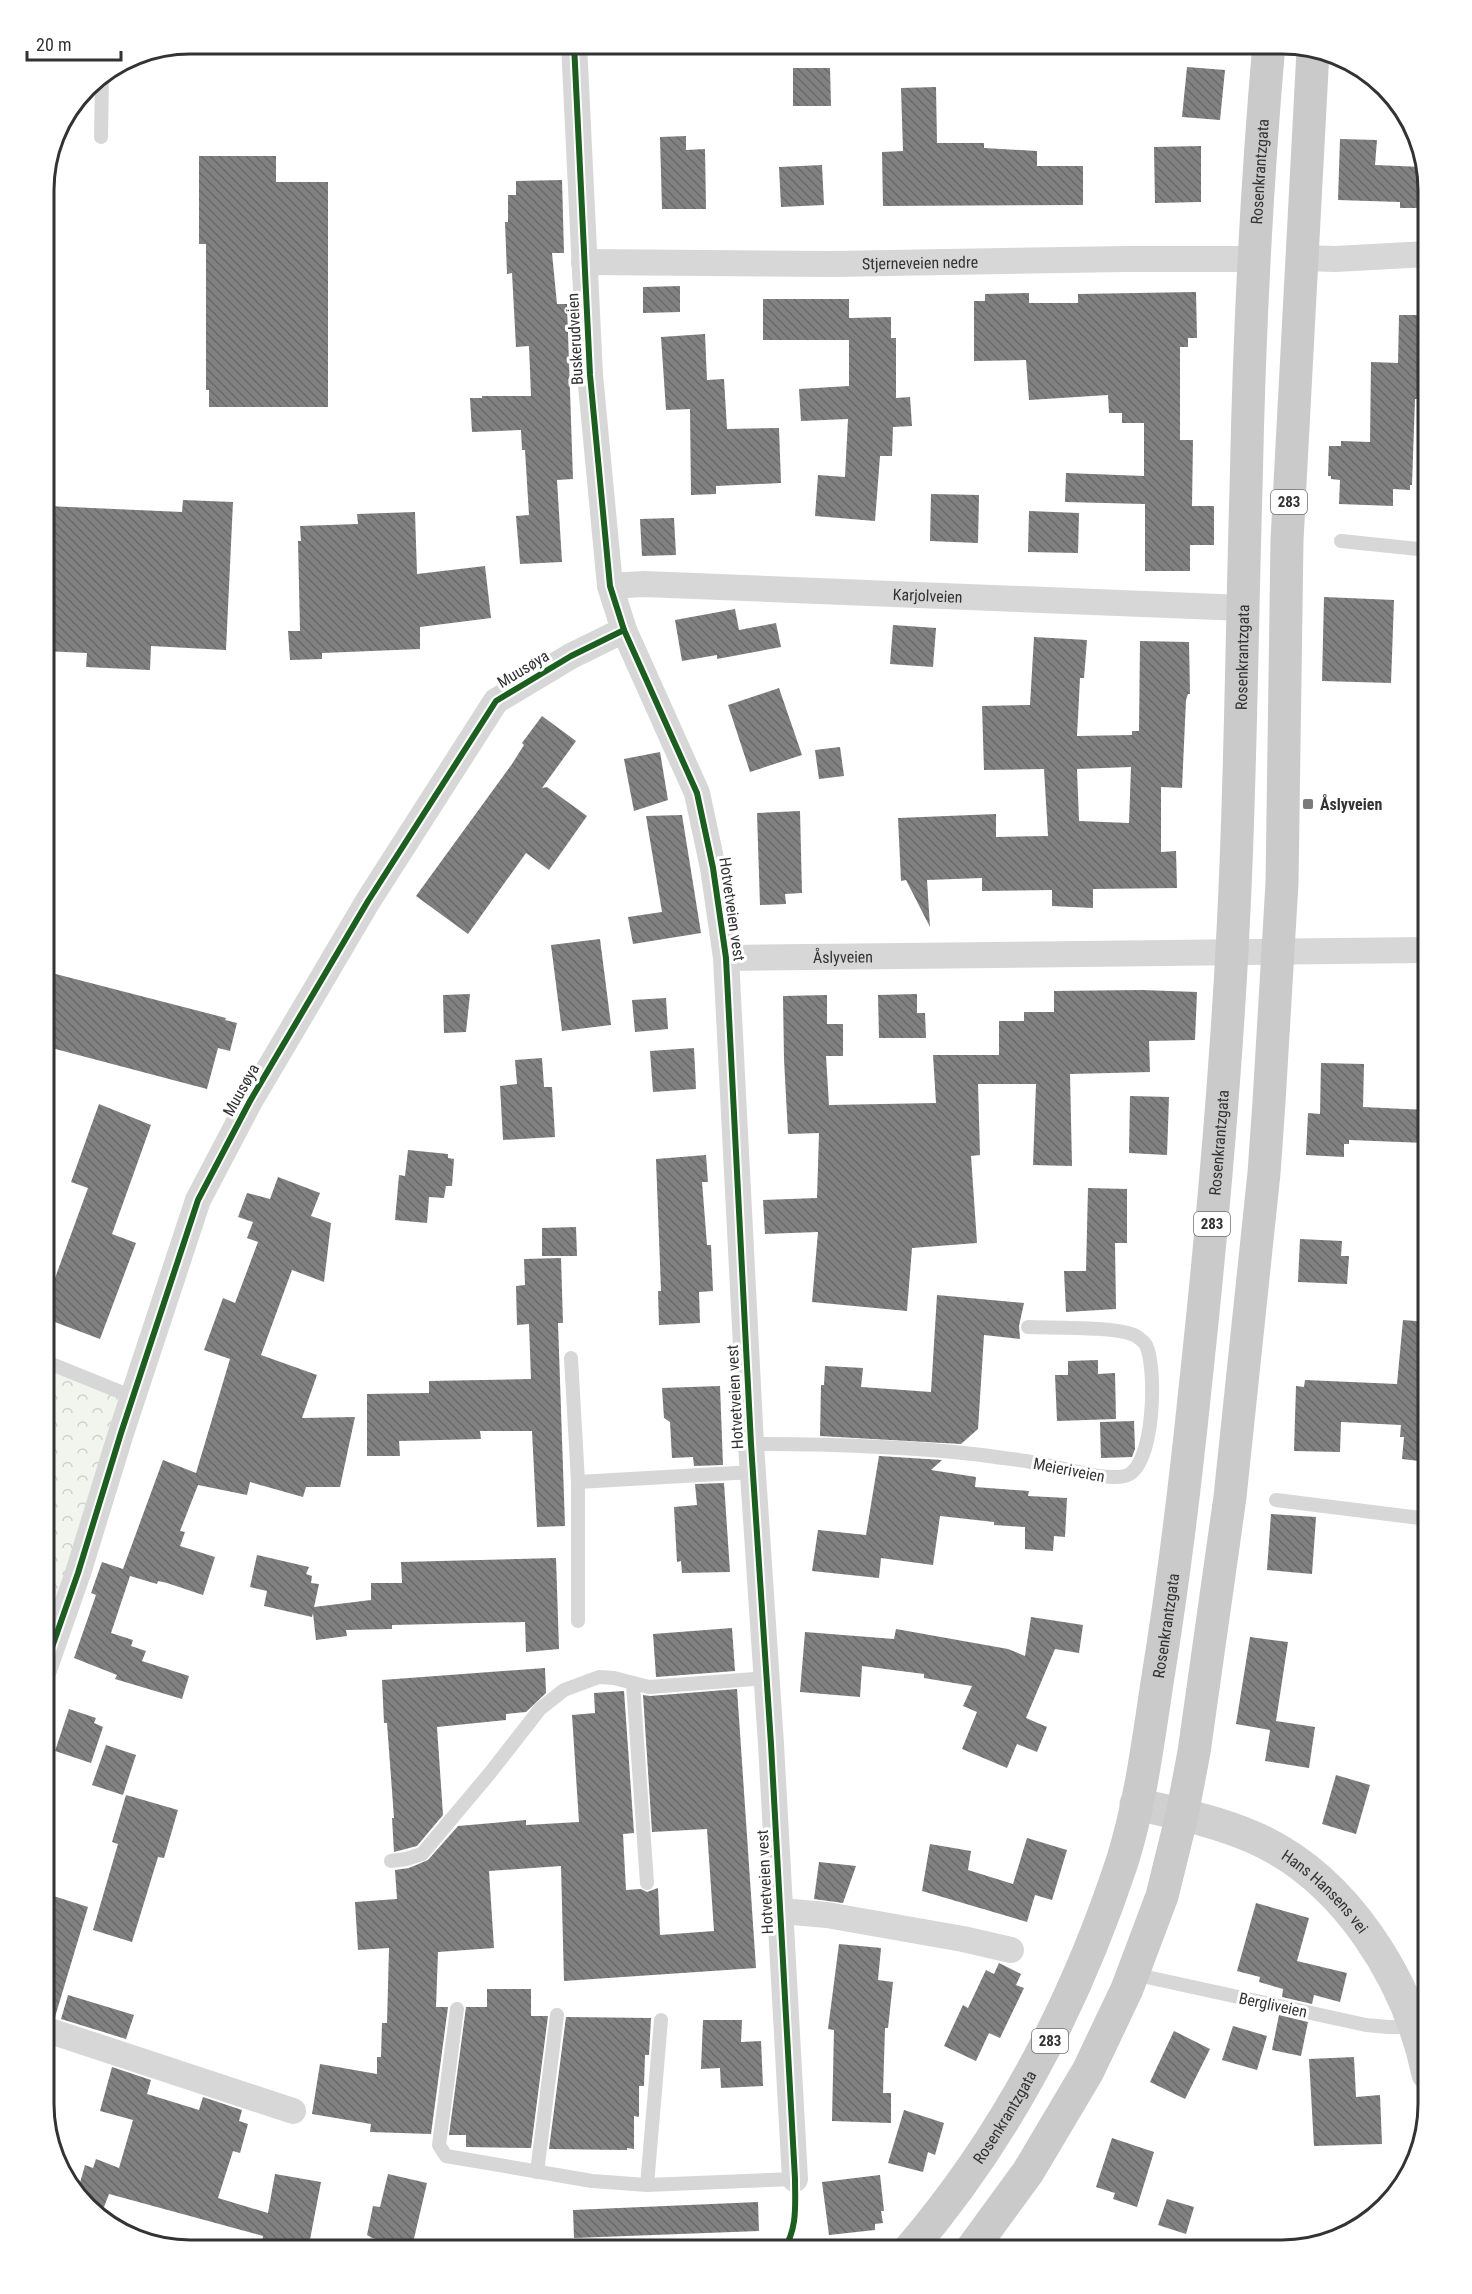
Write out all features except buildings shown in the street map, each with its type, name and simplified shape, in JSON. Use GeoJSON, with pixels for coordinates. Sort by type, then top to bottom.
{"type":"FeatureCollection","features":[{"type":"Feature","properties":{"kind":"main road","name":"Rosenkrantzgata"},"geometry":{"type":"LineString","coordinates":[[917,2240],[969,2174],[1000,2128],[1048,2043],[1079,1973],[1123,1858],[1151,1723],[1185,1494],[1211,1242],[1232,953],[1255,260],[1268,54]]}},
{"type":"Feature","properties":{"kind":"main road","name":"283"},"geometry":{"type":"LineString","coordinates":[[978,2240],[1028,2172],[1088,2072],[1133,1974],[1162,1896],[1182,1815],[1210,1647],[1230,1497],[1264,1173],[1279,953],[1287,540],[1314,58]]}},
{"type":"Feature","properties":{"kind":"main road","name":"Hans Hansens vei"},"geometry":{"type":"LineString","coordinates":[[1136,1804],[1230,1828],[1257,1839],[1306,1870],[1338,1898],[1366,1933],[1389,1968],[1418,2037]]}},
{"type":"Feature","properties":{"kind":"street","name":"Buskerudveien"},"geometry":{"type":"LineString","coordinates":[[574,54],[593,418],[610,586],[624,630]]}},
{"type":"Feature","properties":{"kind":"street"},"geometry":{"type":"LineString","coordinates":[[1301,258],[1335,260],[1418,255]]}},
{"type":"Feature","properties":{"kind":"street","name":"Stjerneveien nedre"},"geometry":{"type":"LineString","coordinates":[[584,262],[832,264],[1125,259],[1255,260]]}},
{"type":"Feature","properties":{"kind":"street","name":"Karjolveien"},"geometry":{"type":"LineString","coordinates":[[610,586],[644,584],[1244,608]]}},
{"type":"Feature","properties":{"kind":"street","name":"Hotvetveien vest"},"geometry":{"type":"LineString","coordinates":[[624,630],[697,793],[713,868],[726,958],[751,1444],[781,1911],[795,2179]]}},
{"type":"Feature","properties":{"kind":"street","name":"Muusøya"},"geometry":{"type":"LineString","coordinates":[[54,1641],[198,1200],[250,1101],[368,901],[496,701],[571,656],[624,630]]}},
{"type":"Feature","properties":{"kind":"street","name":"Åslyveien"},"geometry":{"type":"LineString","coordinates":[[726,958],[1418,950]]}},
{"type":"Feature","properties":{"kind":"street","name":"Hotvetveien vest"},"geometry":{"type":"LineString","coordinates":[[781,1911],[827,1915],[963,1939],[1011,1950]]}},
{"type":"Feature","properties":{"kind":"street"},"geometry":{"type":"LineString","coordinates":[[54,2032],[293,2111]]}},
{"type":"Feature","properties":{"kind":"lane"},"geometry":{"type":"LineString","coordinates":[[101,137],[102,86]]}},
{"type":"Feature","properties":{"kind":"lane"},"geometry":{"type":"LineString","coordinates":[[1341,541],[1418,549]]}},
{"type":"Feature","properties":{"kind":"lane","name":"Meieriveien"},"geometry":{"type":"LineString","coordinates":[[751,1444],[822,1444],[904,1449],[1034,1462],[1115,1478],[1129,1476],[1140,1465],[1151,1423],[1151,1376],[1145,1343],[1135,1335],[1112,1331],[1028,1328]]}},
{"type":"Feature","properties":{"kind":"lane"},"geometry":{"type":"LineString","coordinates":[[571,1358],[578,1482],[578,1621]]}},
{"type":"Feature","properties":{"kind":"lane"},"geometry":{"type":"LineString","coordinates":[[54,1365],[133,1397]]}},
{"type":"Feature","properties":{"kind":"lane"},"geometry":{"type":"LineString","coordinates":[[578,1482],[753,1472]]}},
{"type":"Feature","properties":{"kind":"lane"},"geometry":{"type":"LineString","coordinates":[[1276,1500],[1418,1518]]}},
{"type":"Feature","properties":{"kind":"lane"},"geometry":{"type":"LineString","coordinates":[[391,1861],[422,1854],[540,1709],[564,1690],[599,1677],[614,1678],[649,1688],[767,1678]]}},
{"type":"Feature","properties":{"kind":"lane"},"geometry":{"type":"LineString","coordinates":[[633,1684],[647,1883]]}},
{"type":"Feature","properties":{"kind":"lane","name":"Bergliveien"},"geometry":{"type":"LineString","coordinates":[[1133,1974],[1388,2028],[1418,2047]]}},
{"type":"Feature","properties":{"kind":"lane"},"geometry":{"type":"LineString","coordinates":[[457,2009],[439,2145],[446,2156],[592,2181],[647,2185],[795,2179]]}},
{"type":"Feature","properties":{"kind":"lane"},"geometry":{"type":"LineString","coordinates":[[537,2172],[557,2015]]}},
{"type":"Feature","properties":{"kind":"lane"},"geometry":{"type":"LineString","coordinates":[[647,2185],[661,2020]]}},
{"type":"Feature","properties":{"kind":"green space"},"geometry":{"type":"Polygon","coordinates":[[[54,1365],[133,1397],[54,1639],[54,1365]]]}},
{"type":"Feature","properties":{"kind":"cycle path"},"geometry":{"type":"LineString","coordinates":[[574,54],[590,375],[610,586],[624,630],[697,793],[713,868],[726,958],[751,1444],[771,1744],[795,2179],[795,2207],[789,2240]]}},
{"type":"Feature","properties":{"kind":"cycle path"},"geometry":{"type":"LineString","coordinates":[[54,1641],[198,1200],[250,1101],[368,901],[496,701],[571,656],[624,630]]}},
{"type":"Feature","properties":{"kind":"place","name":"Åslyveien"},"geometry":{"type":"Point","coordinates":[1308,804]}}]}
